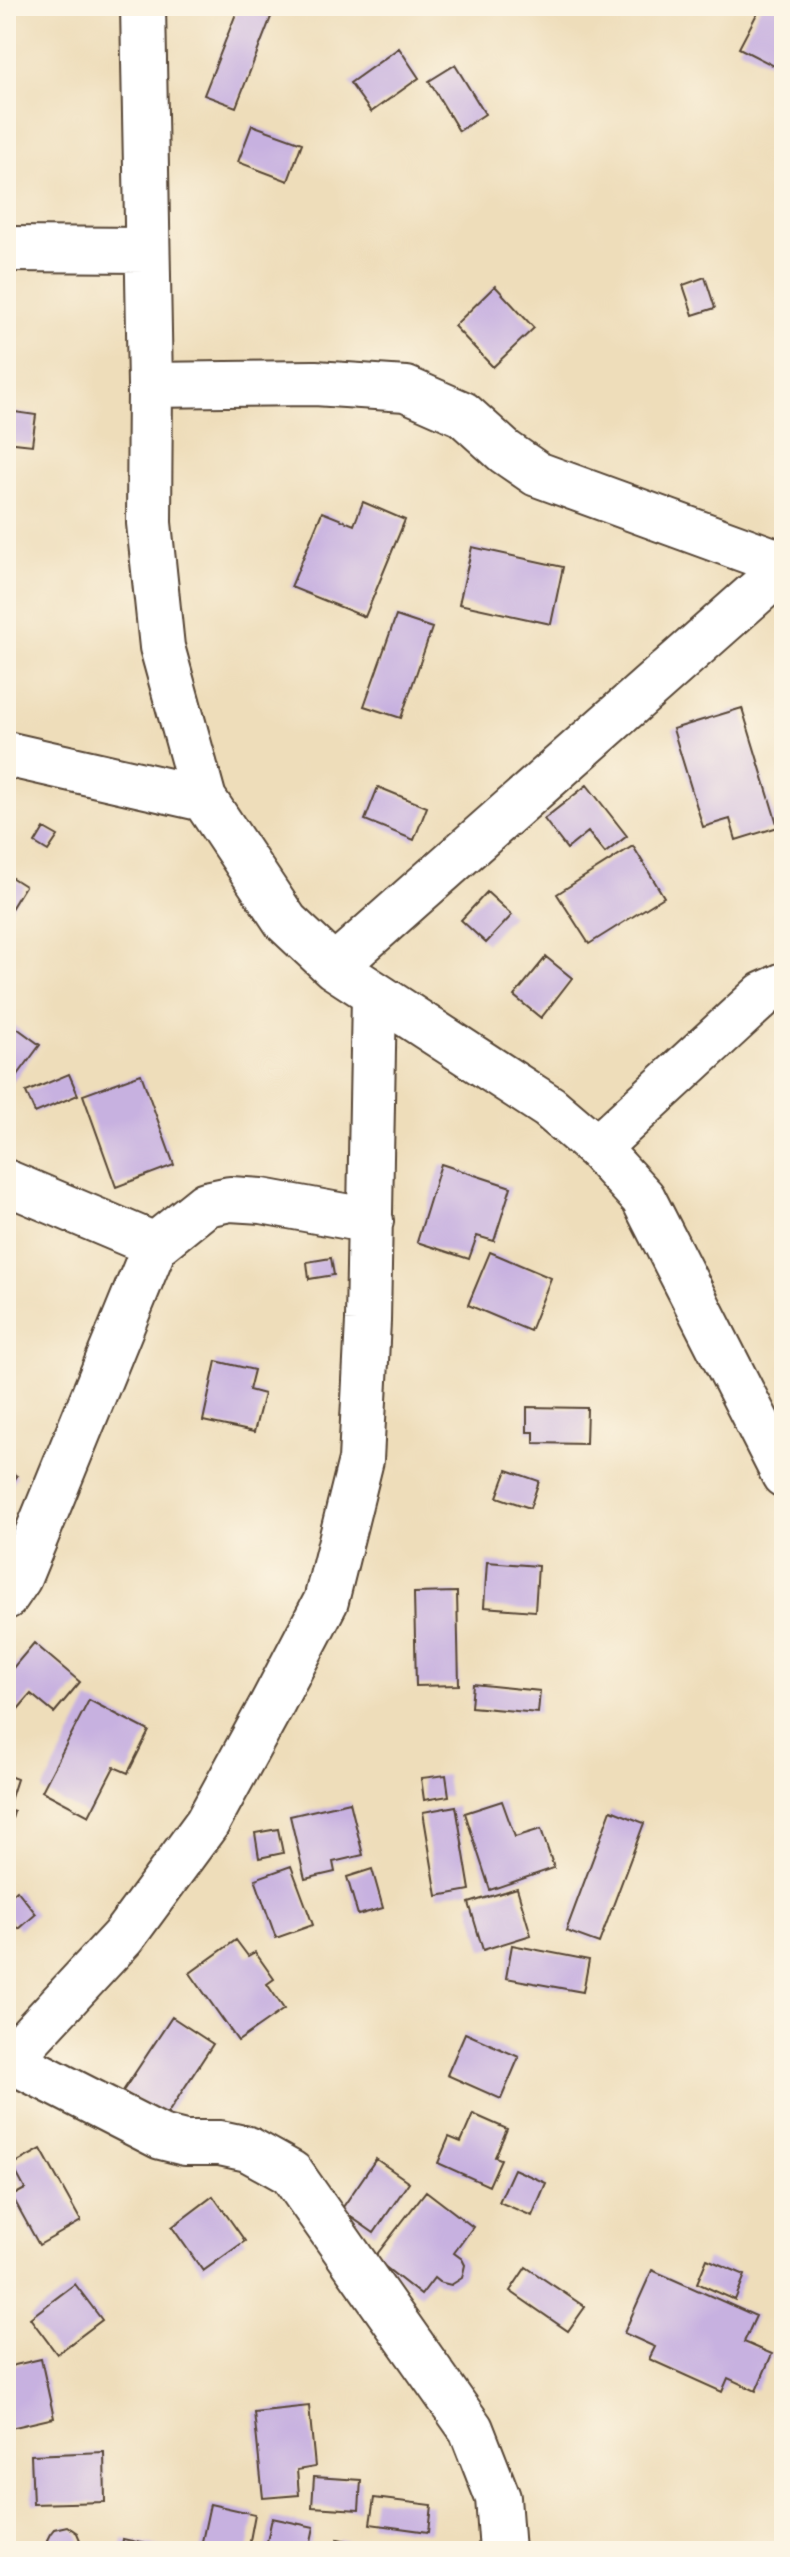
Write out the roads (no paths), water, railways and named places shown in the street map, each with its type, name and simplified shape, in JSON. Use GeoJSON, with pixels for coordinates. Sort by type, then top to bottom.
{"type":"FeatureCollection","features":[{"type":"Feature","properties":{"kind":"street"},"geometry":{"type":"LineString","coordinates":[[143,6],[150,385],[149,523],[162,647],[204,799],[286,922],[334,967],[549,1107],[597,1148],[643,1198],[784,1475]]}},
{"type":"Feature","properties":{"kind":"street"},"geometry":{"type":"LineString","coordinates":[[6,249],[146,250]]}},
{"type":"Feature","properties":{"kind":"street"},"geometry":{"type":"LineString","coordinates":[[150,385],[315,383],[406,389],[463,414],[505,452],[537,474],[784,566],[334,967]]}},
{"type":"Feature","properties":{"kind":"street"},"geometry":{"type":"LineString","coordinates":[[6,754],[204,799]]}},
{"type":"Feature","properties":{"kind":"street"},"geometry":{"type":"LineString","coordinates":[[597,1148],[764,994],[784,985]]}},
{"type":"Feature","properties":{"kind":"street"},"geometry":{"type":"LineString","coordinates":[[374,995],[371,1221],[361,1460],[326,1601],[207,1823],[123,1937],[8,2062],[161,2137],[185,2143],[220,2143],[248,2149],[291,2173],[471,2429],[498,2498],[502,2551]]}},
{"type":"Feature","properties":{"kind":"street"},"geometry":{"type":"LineString","coordinates":[[6,1182],[155,1245]]}},
{"type":"Feature","properties":{"kind":"street"},"geometry":{"type":"LineString","coordinates":[[6,1597],[19,1578],[155,1245],[206,1204],[230,1199],[262,1201],[371,1221]]}}]}
